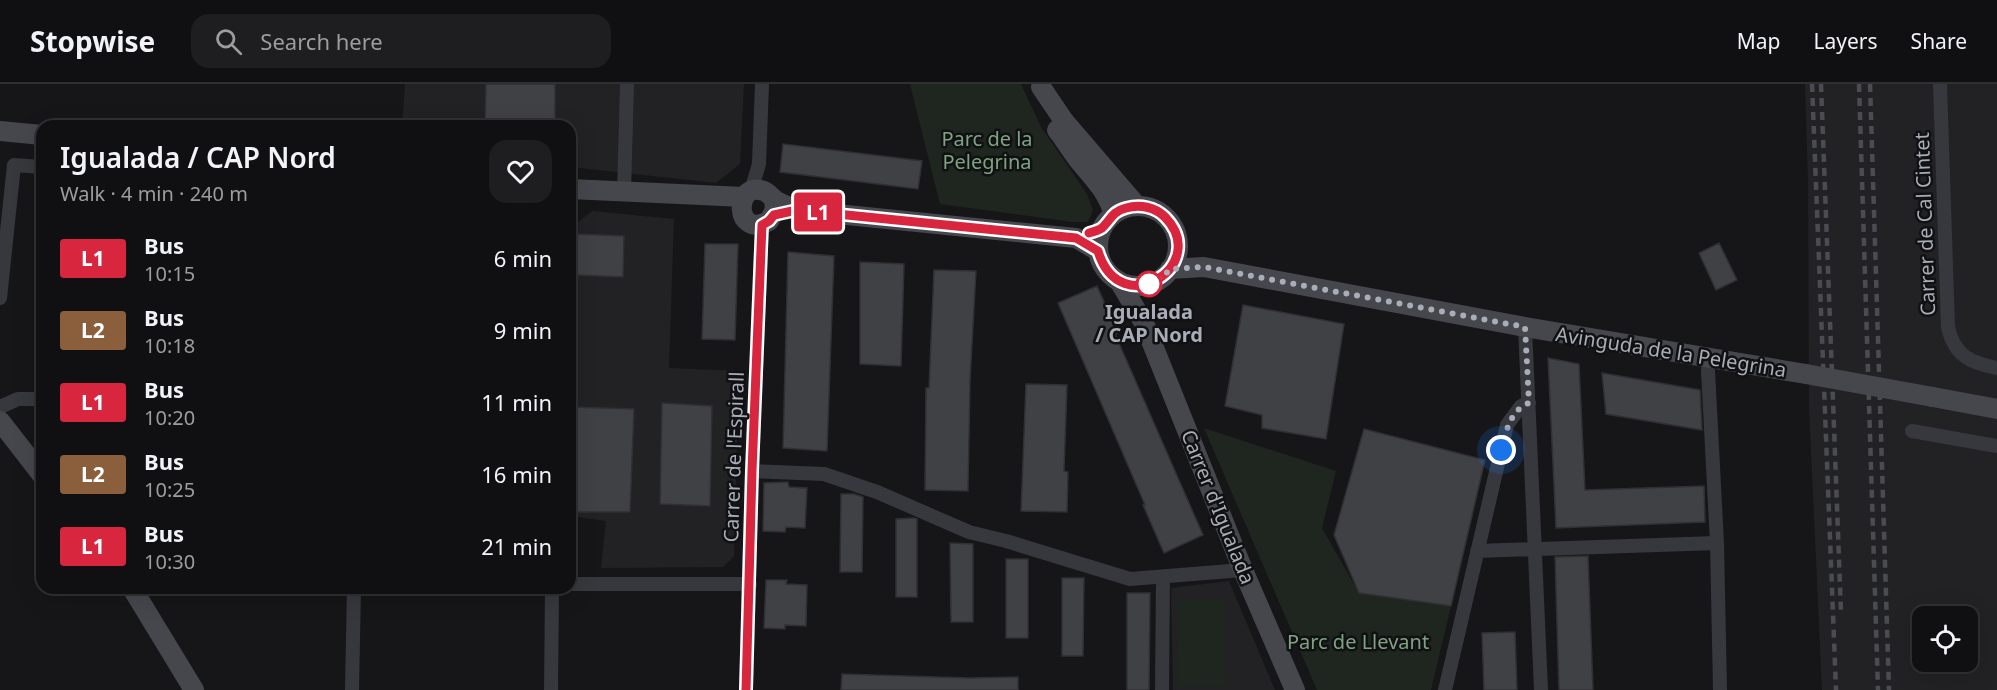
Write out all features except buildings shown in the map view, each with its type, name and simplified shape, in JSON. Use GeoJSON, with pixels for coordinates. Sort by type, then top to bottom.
{"type":"FeatureCollection","features":[{"type":"Feature","properties":{"kind":"street"},"geometry":{"type":"LineString","coordinates":[[624,192],[627,84]]}},
{"type":"Feature","properties":{"kind":"street","name":"Carrer de l'Espirall"},"geometry":{"type":"LineString","coordinates":[[746,690],[762,84]]}},
{"type":"Feature","properties":{"kind":"street","name":"Carrer de Cal Cintet"},"geometry":{"type":"LineString","coordinates":[[1940,84],[1948,327],[1952,343],[1965,357],[1997,368]]}},
{"type":"Feature","properties":{"kind":"street"},"geometry":{"type":"LineString","coordinates":[[1040,86],[1064,121],[1137,206]]}},
{"type":"Feature","properties":{"kind":"street"},"geometry":{"type":"LineString","coordinates":[[1040,86],[1055,126],[1109,199],[1108,221],[1098,239],[1098,251],[1106,269],[1119,281],[1142,286]]}},
{"type":"Feature","properties":{"kind":"street"},"geometry":{"type":"LineString","coordinates":[[0,130],[36,134]]}},
{"type":"Feature","properties":{"kind":"street"},"geometry":{"type":"LineString","coordinates":[[0,298],[14,165],[36,167]]}},
{"type":"Feature","properties":{"kind":"street"},"geometry":{"type":"LineString","coordinates":[[576,189],[706,196],[797,210],[1076,238],[1098,251]]}},
{"type":"Feature","properties":{"kind":"street"},"geometry":{"type":"LineString","coordinates":[[1076,238],[1108,221],[1125,208],[1150,207],[1162,213],[1173,228],[1178,247],[1176,260],[1170,269]]}},
{"type":"Feature","properties":{"kind":"street","name":"Avinguda de la Pelegrina"},"geometry":{"type":"LineString","coordinates":[[1178,247],[1204,267]]}},
{"type":"Feature","properties":{"kind":"street","name":"Avinguda de la Pelegrina"},"geometry":{"type":"LineString","coordinates":[[1142,286],[1153,283],[1170,269],[1204,267],[1525,327],[1997,409]]}},
{"type":"Feature","properties":{"kind":"street","name":"Carrer d'Igualada"},"geometry":{"type":"LineString","coordinates":[[1119,281],[1144,323],[1243,570],[1295,690]]}},
{"type":"Feature","properties":{"kind":"street","name":"Carrer d'Igualada"},"geometry":{"type":"LineString","coordinates":[[1142,286],[1144,323]]}},
{"type":"Feature","properties":{"kind":"street"},"geometry":{"type":"LineString","coordinates":[[1525,327],[1541,690]]}},
{"type":"Feature","properties":{"kind":"street"},"geometry":{"type":"LineString","coordinates":[[1709,358],[1717,543],[1720,690]]}},
{"type":"Feature","properties":{"kind":"street"},"geometry":{"type":"LineString","coordinates":[[0,407],[18,399],[36,399]]}},
{"type":"Feature","properties":{"kind":"street"},"geometry":{"type":"LineString","coordinates":[[1445,690],[1507,425],[1521,406],[1529,403]]}},
{"type":"Feature","properties":{"kind":"street"},"geometry":{"type":"LineString","coordinates":[[0,421],[36,467]]}},
{"type":"Feature","properties":{"kind":"street"},"geometry":{"type":"LineString","coordinates":[[1912,432],[1997,446]]}},
{"type":"Feature","properties":{"kind":"street"},"geometry":{"type":"LineString","coordinates":[[752,471],[824,474],[877,492],[969,532],[1131,579],[1243,570]]}},
{"type":"Feature","properties":{"kind":"street"},"geometry":{"type":"LineString","coordinates":[[1477,551],[1717,543]]}},
{"type":"Feature","properties":{"kind":"street"},"geometry":{"type":"LineString","coordinates":[[1162,690],[1163,577]]}},
{"type":"Feature","properties":{"kind":"street"},"geometry":{"type":"LineString","coordinates":[[576,584],[750,584]]}},
{"type":"Feature","properties":{"kind":"street"},"geometry":{"type":"LineString","coordinates":[[136,594],[194,690]]}},
{"type":"Feature","properties":{"kind":"street"},"geometry":{"type":"LineString","coordinates":[[352,690],[354,594]]}},
{"type":"Feature","properties":{"kind":"street"},"geometry":{"type":"LineString","coordinates":[[551,690],[552,594]]}},
{"type":"Feature","properties":{"kind":"shaded area"},"geometry":{"type":"Polygon","coordinates":[[[405,84],[744,84],[740,164],[716,183],[576,168],[576,120],[402,120],[405,84]]]}},
{"type":"Feature","properties":{"kind":"shaded area"},"geometry":{"type":"Polygon","coordinates":[[[1805,84],[1997,84],[1997,690],[1822,690],[1809,408],[1808,179],[1805,84]]]}},
{"type":"Feature","properties":{"kind":"shaded area"},"geometry":{"type":"Polygon","coordinates":[[[592,211],[674,219],[669,368],[739,371],[734,556],[723,567],[601,568],[606,521],[576,517],[576,224],[592,211]]]}},
{"type":"Feature","properties":{"kind":"shaded area"},"geometry":{"type":"Polygon","coordinates":[[[1229,581],[1275,690],[1173,690],[1171,588],[1229,581]]]}},
{"type":"Feature","properties":{"kind":"green space","name":"Parc de la Pelegrina"},"geometry":{"type":"Polygon","coordinates":[[[910,84],[1021,84],[1041,127],[1087,194],[1093,210],[1088,222],[1073,222],[940,204],[910,84]]]}},
{"type":"Feature","properties":{"kind":"green space","name":"Parc de Llevant"},"geometry":{"type":"Polygon","coordinates":[[[1204,428],[1336,471],[1322,528],[1359,593],[1451,606],[1431,690],[1317,690],[1204,428]]]}},
{"type":"Feature","properties":{"kind":"green space"},"geometry":{"type":"Polygon","coordinates":[[[1179,599],[1225,600],[1224,687],[1177,686],[1179,599]]]}},
{"type":"Feature","properties":{"kind":"railway"},"geometry":{"type":"LineString","coordinates":[[1812,84],[1836,690]]}},
{"type":"Feature","properties":{"kind":"railway"},"geometry":{"type":"LineString","coordinates":[[1821,84],[1841,612]]}},
{"type":"Feature","properties":{"kind":"railway"},"geometry":{"type":"LineString","coordinates":[[1859,84],[1878,690]]}},
{"type":"Feature","properties":{"kind":"railway"},"geometry":{"type":"LineString","coordinates":[[1870,84],[1889,690]]}},
{"type":"Feature","properties":{"kind":"bus line","name":"L1"},"geometry":{"type":"LineString","coordinates":[[746,690],[762,225],[774,215],[797,210],[1076,238],[1098,251],[1109,274],[1130,285],[1142,286],[1153,283],[1163,277],[1176,260],[1178,247],[1171,222],[1162,213],[1150,207],[1125,208],[1107,220],[1102,228],[1089,233]]}},
{"type":"Feature","properties":{"kind":"place","name":"Igualada / CAP Nord"},"geometry":{"type":"Point","coordinates":[1149,284]}},
{"type":"Feature","properties":{"kind":"route"},"geometry":{"type":"LineString","coordinates":[[1149,284],[1163,277],[1170,269],[1204,267],[1525,327],[1529,403],[1521,406],[1507,425],[1501,450]]}}]}
